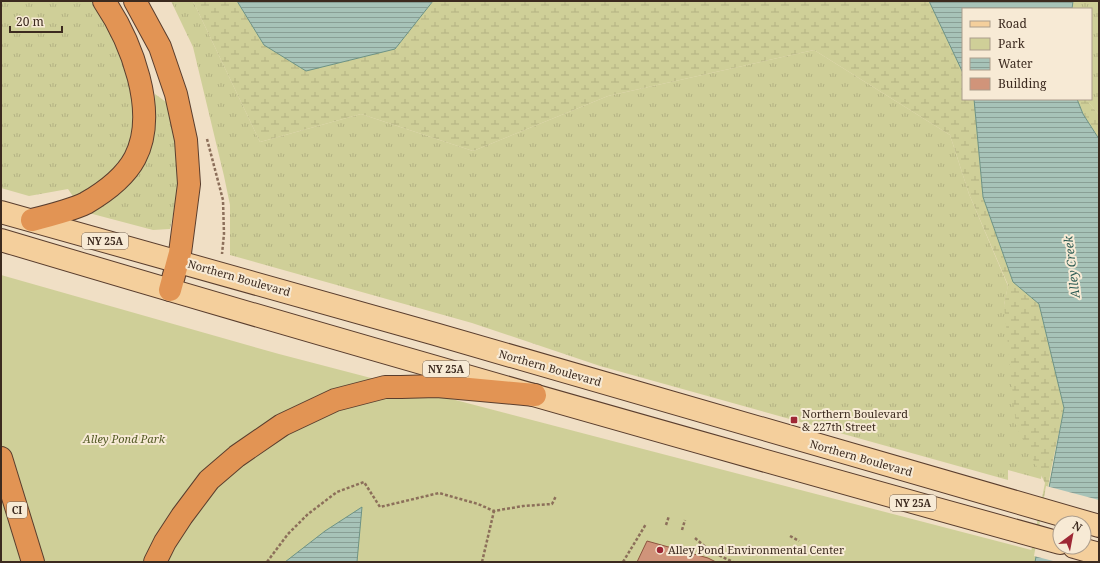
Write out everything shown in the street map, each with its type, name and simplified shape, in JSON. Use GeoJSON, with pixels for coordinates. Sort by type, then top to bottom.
{"type":"FeatureCollection","features":[{"type":"Feature","properties":{"kind":"highway"},"geometry":{"type":"LineString","coordinates":[[32,220],[52,215],[85,203],[103,192],[127,170],[135,157],[140,143],[143,130],[144,113],[142,89],[124,36],[104,1]]}},
{"type":"Feature","properties":{"kind":"highway"},"geometry":{"type":"LineString","coordinates":[[135,1],[160,47],[176,94],[186,140],[190,184],[180,253],[170,290]]}},
{"type":"Feature","properties":{"kind":"highway"},"geometry":{"type":"LineString","coordinates":[[155,562],[165,542],[182,516],[209,480],[237,456],[282,425],[335,400],[385,387],[438,386],[535,395]]}},
{"type":"Feature","properties":{"kind":"highway","name":"CI"},"geometry":{"type":"LineString","coordinates":[[1,458],[33,562]]}},
{"type":"Feature","properties":{"kind":"main road","name":"Northern Boulevard"},"geometry":{"type":"LineString","coordinates":[[1,212],[178,261],[1099,526]]}},
{"type":"Feature","properties":{"kind":"main road","name":"NY 25A"},"geometry":{"type":"LineString","coordinates":[[1,240],[535,395],[1052,541]]}},
{"type":"Feature","properties":{"kind":"path"},"geometry":{"type":"LineString","coordinates":[[268,562],[288,534],[308,514],[337,492],[364,482],[380,507],[439,493],[478,504],[494,512],[523,506],[552,504],[556,496]]}},
{"type":"Feature","properties":{"kind":"path"},"geometry":{"type":"LineString","coordinates":[[482,562],[494,512]]}},
{"type":"Feature","properties":{"kind":"path"},"geometry":{"type":"LineString","coordinates":[[666,525],[669,516]]}},
{"type":"Feature","properties":{"kind":"path"},"geometry":{"type":"LineString","coordinates":[[682,530],[684,520]]}},
{"type":"Feature","properties":{"kind":"path"},"geometry":{"type":"LineString","coordinates":[[623,562],[646,524]]}},
{"type":"Feature","properties":{"kind":"path"},"geometry":{"type":"LineString","coordinates":[[790,536],[799,542]]}},
{"type":"Feature","properties":{"kind":"path"},"geometry":{"type":"LineString","coordinates":[[695,538],[710,551],[733,562]]}},
{"type":"Feature","properties":{"kind":"green space"},"geometry":{"type":"Polygon","coordinates":[[[1,1],[97,1],[130,70],[139,110],[130,149],[107,180],[74,198],[68,189],[29,196],[1,188],[1,1]]]}},
{"type":"Feature","properties":{"kind":"green space"},"geometry":{"type":"Polygon","coordinates":[[[171,1],[193,1],[260,142],[361,114],[473,151],[608,96],[814,50],[950,135],[969,194],[1008,286],[1004,305],[1050,421],[1041,479],[1008,470],[1008,480],[600,366],[472,323],[230,255],[230,205],[224,176],[193,47],[171,1]]]}},
{"type":"Feature","properties":{"kind":"green space"},"geometry":{"type":"Polygon","coordinates":[[[193,1],[237,1],[264,45],[395,49],[433,1],[929,1],[962,71],[962,100],[974,100],[983,197],[1013,282],[1039,304],[1064,408],[1051,470],[1035,562],[1030,557],[1045,483],[1016,426],[1004,305],[1008,285],[969,194],[950,135],[814,50],[608,96],[473,151],[361,114],[260,142],[193,1]]]}},
{"type":"Feature","properties":{"kind":"green space"},"geometry":{"type":"Polygon","coordinates":[[[1073,1],[1099,1],[1099,115],[1087,100],[1092,100],[1092,8],[1072,8],[1073,1]]]}},
{"type":"Feature","properties":{"kind":"green space"},"geometry":{"type":"Polygon","coordinates":[[[155,94],[166,102],[178,137],[181,177],[170,229],[153,230],[85,212],[153,135],[155,94]]]}},
{"type":"Feature","properties":{"kind":"green space"},"geometry":{"type":"Polygon","coordinates":[[[1077,100],[1087,100],[1099,115],[1099,139],[1083,114],[1077,100]]]}},
{"type":"Feature","properties":{"kind":"green space","name":"Alley Pond Park"},"geometry":{"type":"Polygon","coordinates":[[[1,275],[279,354],[1077,562],[1,562],[1,275]]]}},
{"type":"Feature","properties":{"kind":"water"},"geometry":{"type":"Polygon","coordinates":[[[237,1],[433,1],[395,49],[306,71],[264,45],[237,1]]]}},
{"type":"Feature","properties":{"kind":"water"},"geometry":{"type":"Polygon","coordinates":[[[929,1],[1073,1],[1072,8],[962,8],[962,71],[929,1]]]}},
{"type":"Feature","properties":{"kind":"water","name":"Alley Creek"},"geometry":{"type":"Polygon","coordinates":[[[974,100],[1077,100],[1083,114],[1099,139],[1099,562],[1035,562],[1064,408],[1039,304],[1013,282],[983,197],[974,100]]]}},
{"type":"Feature","properties":{"kind":"water"},"geometry":{"type":"Polygon","coordinates":[[[362,507],[357,562],[285,562],[325,531],[362,507]]]}},
{"type":"Feature","properties":{"kind":"pier"},"geometry":{"type":"Polygon","coordinates":[[[1046,486],[1099,500],[1099,562],[1057,562],[1034,556],[1046,486]]]}},
{"type":"Feature","properties":{"kind":"building","name":"Alley Pond Environmental Center"},"geometry":{"type":"Polygon","coordinates":[[[647,541],[708,558],[716,562],[637,562],[647,541]]]}},
{"type":"Feature","properties":{"kind":"place","name":"Northern Boulevard & 227th Street"},"geometry":{"type":"Point","coordinates":[794,420]}},
{"type":"Feature","properties":{"kind":"place","name":"Alley Pond Environmental Center"},"geometry":{"type":"Point","coordinates":[660,550]}}]}
